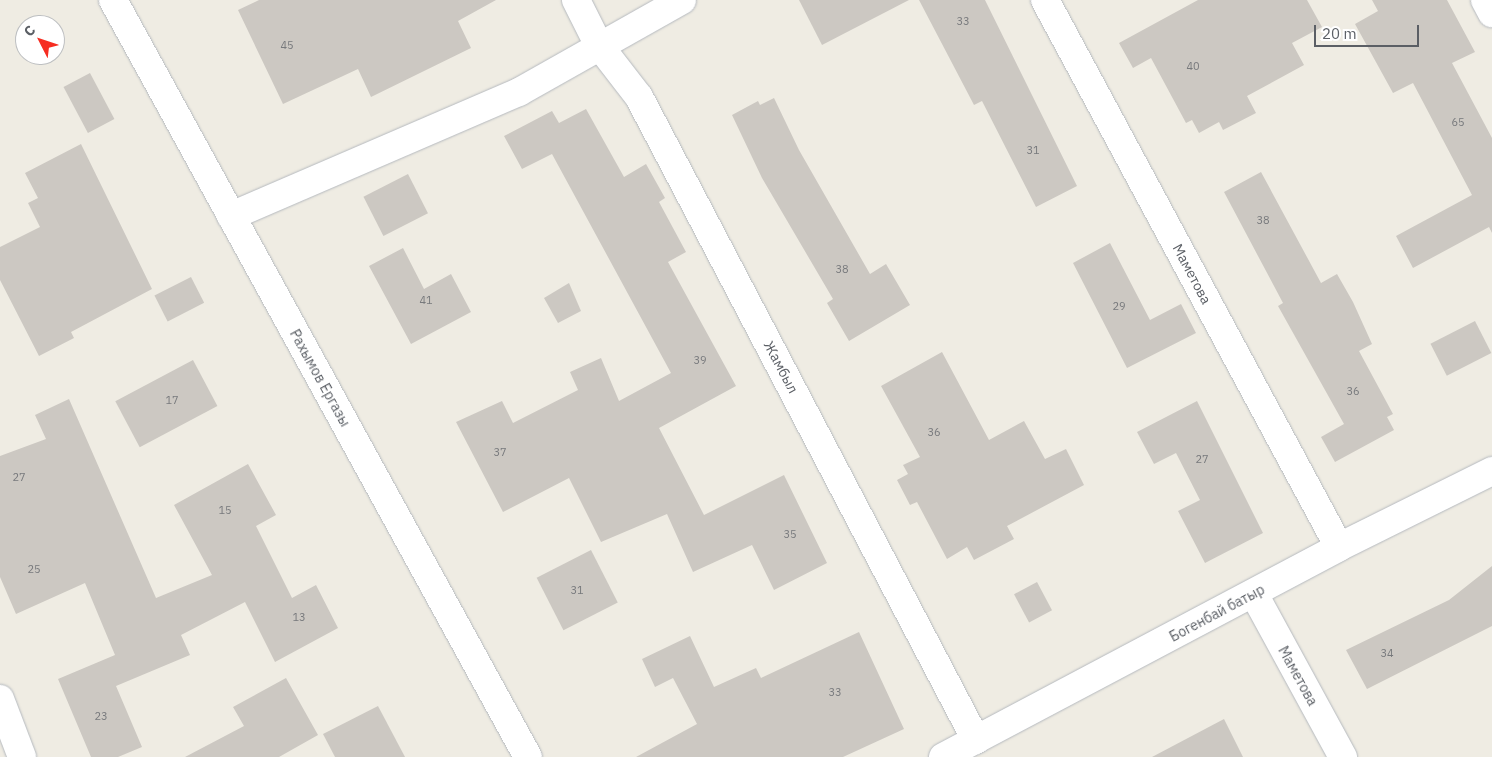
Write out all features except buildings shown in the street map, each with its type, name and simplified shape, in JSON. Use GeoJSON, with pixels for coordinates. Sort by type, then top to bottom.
{"type":"FeatureCollection","features":[{"type":"Feature","properties":{"kind":"street","name":"Рахымов Ергазы"},"geometry":{"type":"LineString","coordinates":[[113,0],[528,757]]}},
{"type":"Feature","properties":{"kind":"street","name":"Жамбыл"},"geometry":{"type":"LineString","coordinates":[[576,0],[598,44],[639,97],[976,740]]}},
{"type":"Feature","properties":{"kind":"street"},"geometry":{"type":"LineString","coordinates":[[231,216],[518,92],[598,44],[682,0]]}},
{"type":"Feature","properties":{"kind":"street","name":"Маметова"},"geometry":{"type":"LineString","coordinates":[[1044,0],[1339,547]]}},
{"type":"Feature","properties":{"kind":"street"},"geometry":{"type":"LineString","coordinates":[[1485,0],[1492,13]]}},
{"type":"Feature","properties":{"kind":"street","name":"Богенбай батыр"},"geometry":{"type":"LineString","coordinates":[[943,757],[1254,594],[1339,547],[1492,471]]}},
{"type":"Feature","properties":{"kind":"street","name":"Маметова"},"geometry":{"type":"LineString","coordinates":[[1254,594],[1343,757]]}},
{"type":"Feature","properties":{"kind":"street"},"geometry":{"type":"LineString","coordinates":[[0,699],[22,757]]}}]}
